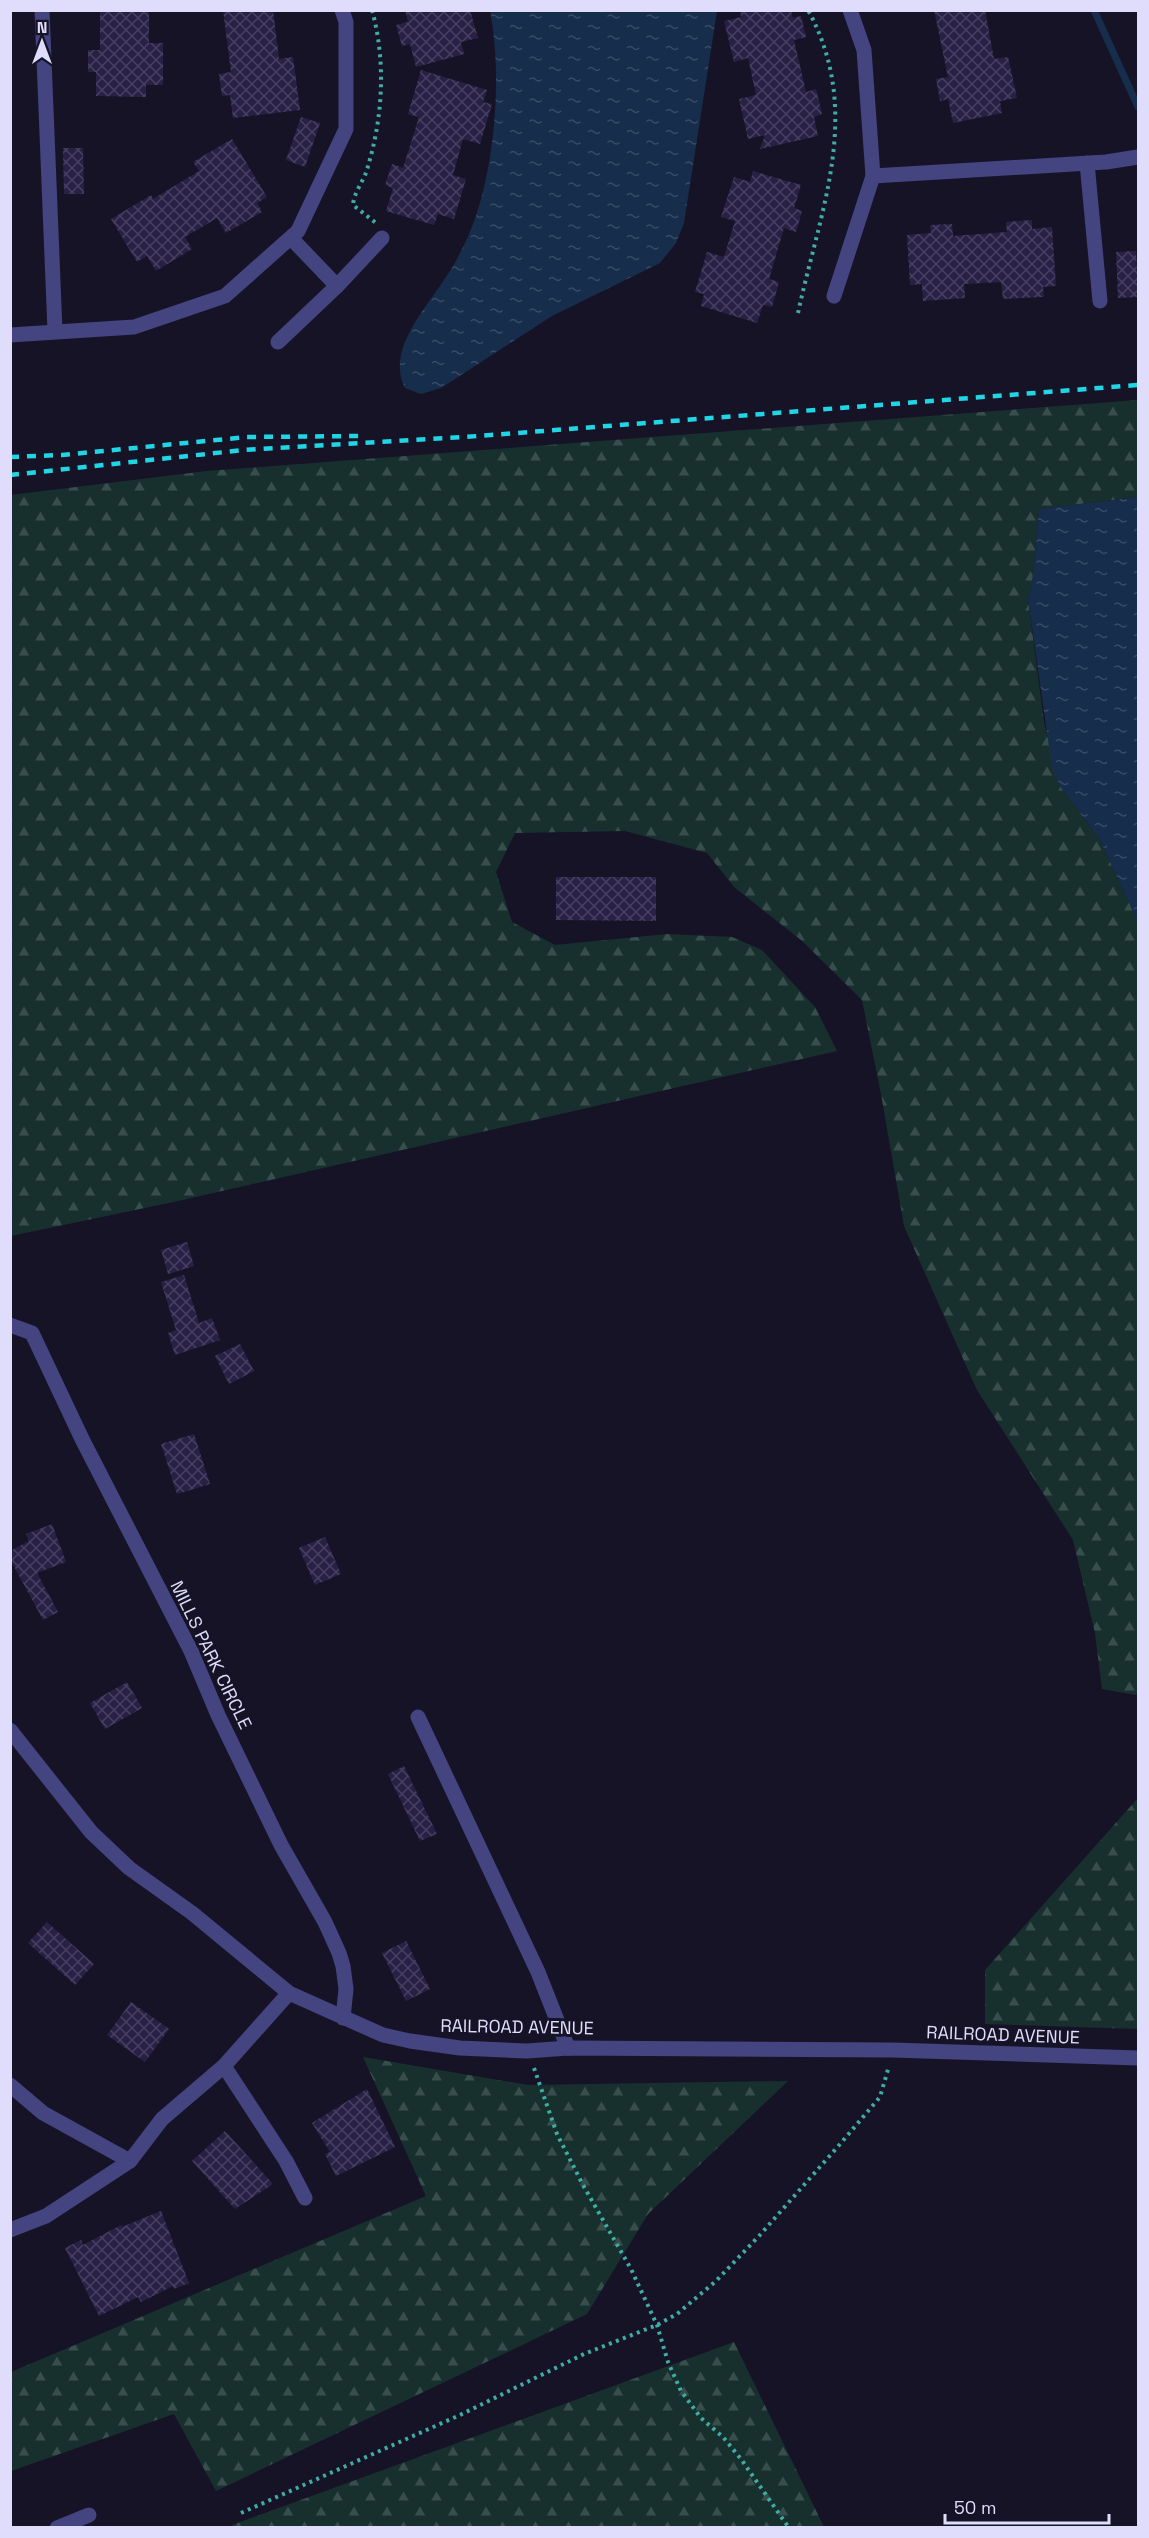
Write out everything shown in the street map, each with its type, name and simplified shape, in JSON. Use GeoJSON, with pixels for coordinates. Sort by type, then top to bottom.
{"type":"FeatureCollection","features":[{"type":"Feature","properties":{"kind":"street"},"geometry":{"type":"LineString","coordinates":[[42,10],[55,331]]}},
{"type":"Feature","properties":{"kind":"street"},"geometry":{"type":"LineString","coordinates":[[10,335],[134,327],[225,296],[291,238],[298,231],[346,129],[346,22],[342,10]]}},
{"type":"Feature","properties":{"kind":"street"},"geometry":{"type":"LineString","coordinates":[[834,296],[873,176],[864,50],[850,10]]}},
{"type":"Feature","properties":{"kind":"street"},"geometry":{"type":"LineString","coordinates":[[873,176],[1087,163],[1138,157]]}},
{"type":"Feature","properties":{"kind":"street"},"geometry":{"type":"LineString","coordinates":[[1087,163],[1100,301]]}},
{"type":"Feature","properties":{"kind":"street"},"geometry":{"type":"LineString","coordinates":[[291,238],[337,286]]}},
{"type":"Feature","properties":{"kind":"street"},"geometry":{"type":"LineString","coordinates":[[278,342],[337,286],[382,238]]}},
{"type":"Feature","properties":{"kind":"street","name":"MILLS PARK CIRCLE"},"geometry":{"type":"LineString","coordinates":[[10,1325],[32,1333],[82,1439],[191,1651],[218,1715],[281,1845],[325,1922],[343,1966],[346,1989],[343,2018]]}},
{"type":"Feature","properties":{"kind":"street"},"geometry":{"type":"LineString","coordinates":[[418,1717],[538,1972],[568,2048]]}},
{"type":"Feature","properties":{"kind":"street","name":"RAILROAD AVENUE"},"geometry":{"type":"LineString","coordinates":[[10,1730],[66,1803],[129,1868],[192,1913],[289,1993],[383,2035],[436,2046],[527,2051],[568,2048],[892,2050],[1138,2058]]}},
{"type":"Feature","properties":{"kind":"street"},"geometry":{"type":"LineString","coordinates":[[10,2230],[46,2216],[130,2161],[162,2120],[224,2066],[289,1993]]}},
{"type":"Feature","properties":{"kind":"street"},"geometry":{"type":"LineString","coordinates":[[224,2066],[286,2161],[305,2198]]}},
{"type":"Feature","properties":{"kind":"street"},"geometry":{"type":"LineString","coordinates":[[10,2085],[43,2113],[130,2161]]}},
{"type":"Feature","properties":{"kind":"street"},"geometry":{"type":"LineString","coordinates":[[57,2528],[89,2515]]}},
{"type":"Feature","properties":{"kind":"path"},"geometry":{"type":"LineString","coordinates":[[372,10],[378,32],[381,76],[379,113],[368,169],[353,205],[387,231],[382,238]]}},
{"type":"Feature","properties":{"kind":"path"},"geometry":{"type":"LineString","coordinates":[[798,313],[835,160],[837,123],[826,55],[817,27],[808,10]]}},
{"type":"Feature","properties":{"kind":"path"},"geometry":{"type":"LineString","coordinates":[[242,2513],[460,2415],[584,2354],[657,2325],[677,2314],[716,2281],[759,2236],[880,2097],[892,2050]]}},
{"type":"Feature","properties":{"kind":"path"},"geometry":{"type":"LineString","coordinates":[[527,2051],[557,2134],[631,2269],[657,2325],[668,2362],[681,2391],[701,2418],[723,2437],[741,2459],[789,2528]]}},
{"type":"Feature","properties":{"kind":"green space"},"geometry":{"type":"Polygon","coordinates":[[[1138,400],[1138,497],[1039,509],[1032,585],[1028,599],[1044,722],[1060,786],[1100,840],[1138,922],[1138,1692],[1136,1695],[1102,1689],[1095,1633],[1073,1540],[977,1390],[904,1226],[862,1000],[801,940],[734,887],[707,853],[625,831],[515,833],[496,872],[512,922],[555,945],[667,934],[732,937],[762,950],[815,1007],[837,1051],[178,1201],[11,1236],[10,495],[207,471],[1138,400]]]}},
{"type":"Feature","properties":{"kind":"green space"},"geometry":{"type":"Polygon","coordinates":[[[1138,1798],[1138,2029],[985,2024],[985,1970],[1138,1798]]]}},
{"type":"Feature","properties":{"kind":"green space"},"geometry":{"type":"Polygon","coordinates":[[[363,2057],[528,2085],[788,2081],[648,2214],[587,2314],[216,2491],[174,2414],[11,2471],[11,2372],[426,2196],[363,2057]]]}},
{"type":"Feature","properties":{"kind":"green space"},"geometry":{"type":"Polygon","coordinates":[[[734,2342],[824,2527],[234,2528],[232,2525],[734,2342]]]}},
{"type":"Feature","properties":{"kind":"water"},"geometry":{"type":"Polygon","coordinates":[[[490,11],[717,11],[684,223],[676,243],[660,263],[552,316],[441,388],[421,394],[405,388],[400,374],[400,359],[411,329],[452,268],[466,241],[484,188],[494,128],[496,96],[494,37],[490,11]]]}},
{"type":"Feature","properties":{"kind":"water"},"geometry":{"type":"Polygon","coordinates":[[[1138,497],[1138,922],[1100,840],[1060,786],[1052,768],[1028,599],[1032,585],[1039,509],[1138,497]]]}},
{"type":"Feature","properties":{"kind":"building"},"geometry":{"type":"Polygon","coordinates":[[[100,10],[149,10],[149,43],[163,43],[163,85],[146,85],[146,97],[96,96],[96,72],[88,72],[88,50],[100,50],[100,10]]]}},
{"type":"Feature","properties":{"kind":"building"},"geometry":{"type":"Polygon","coordinates":[[[223,10],[273,10],[279,59],[293,57],[300,110],[233,118],[230,95],[222,96],[219,74],[231,72],[223,10]]]}},
{"type":"Feature","properties":{"kind":"building"},"geometry":{"type":"Polygon","coordinates":[[[405,10],[470,10],[478,38],[461,42],[464,54],[416,67],[410,44],[402,46],[396,25],[408,22],[405,10]]]}},
{"type":"Feature","properties":{"kind":"building"},"geometry":{"type":"Polygon","coordinates":[[[740,10],[791,10],[793,18],[801,16],[806,37],[794,40],[806,92],[816,89],[822,114],[814,117],[818,136],[760,149],[765,135],[748,139],[739,99],[756,95],[748,58],[734,62],[724,21],[741,17],[740,10]]]}},
{"type":"Feature","properties":{"kind":"building"},"geometry":{"type":"Polygon","coordinates":[[[934,10],[985,10],[994,59],[1008,57],[1017,98],[1000,101],[1002,113],[953,123],[948,99],[940,101],[936,79],[948,77],[934,10]]]}},
{"type":"Feature","properties":{"kind":"building"},"geometry":{"type":"Polygon","coordinates":[[[421,70],[487,90],[483,102],[492,104],[480,144],[463,139],[453,175],[466,179],[454,219],[438,214],[434,225],[386,211],[393,188],[385,185],[392,164],[403,168],[419,117],[408,114],[421,70]]]}},
{"type":"Feature","properties":{"kind":"building"},"geometry":{"type":"Polygon","coordinates":[[[301,117],[320,123],[305,167],[286,160],[301,117]]]}},
{"type":"Feature","properties":{"kind":"building"},"geometry":{"type":"Polygon","coordinates":[[[232,139],[267,197],[257,203],[262,212],[226,233],[217,218],[185,237],[192,249],[156,271],[147,256],[137,262],[111,219],[151,195],[153,199],[199,171],[193,162],[232,139]]]}},
{"type":"Feature","properties":{"kind":"building"},"geometry":{"type":"Polygon","coordinates":[[[63,148],[83,148],[84,194],[64,194],[63,148]]]}},
{"type":"Feature","properties":{"kind":"building"},"geometry":{"type":"Polygon","coordinates":[[[753,171],[801,185],[794,208],[802,211],[796,232],[784,228],[769,279],[779,282],[772,307],[763,305],[757,323],[701,306],[704,294],[695,292],[707,252],[724,257],[735,221],[721,217],[734,177],[750,182],[753,171]]]}},
{"type":"Feature","properties":{"kind":"building"},"geometry":{"type":"Polygon","coordinates":[[[1032,220],[1032,229],[1052,227],[1056,286],[1043,287],[1044,297],[1003,299],[1001,282],[964,284],[965,298],[923,301],[922,284],[910,285],[907,235],[931,233],[930,225],[952,224],[953,236],[1007,232],[1006,222],[1032,220]]]}},
{"type":"Feature","properties":{"kind":"building"},"geometry":{"type":"Polygon","coordinates":[[[1136,251],[1138,297],[1118,298],[1116,252],[1136,251]]]}},
{"type":"Feature","properties":{"kind":"building"},"geometry":{"type":"Polygon","coordinates":[[[556,877],[656,877],[656,921],[556,920],[556,877]]]}},
{"type":"Feature","properties":{"kind":"building"},"geometry":{"type":"Polygon","coordinates":[[[187,1242],[194,1266],[168,1274],[161,1250],[187,1242]]]}},
{"type":"Feature","properties":{"kind":"building"},"geometry":{"type":"Polygon","coordinates":[[[184,1275],[199,1323],[212,1318],[220,1340],[175,1355],[168,1333],[176,1330],[161,1282],[184,1275]]]}},
{"type":"Feature","properties":{"kind":"building"},"geometry":{"type":"Polygon","coordinates":[[[240,1344],[254,1371],[229,1384],[215,1356],[240,1344]]]}},
{"type":"Feature","properties":{"kind":"building"},"geometry":{"type":"Polygon","coordinates":[[[194,1434],[210,1484],[177,1494],[161,1444],[194,1434]]]}},
{"type":"Feature","properties":{"kind":"building"},"geometry":{"type":"Polygon","coordinates":[[[52,1524],[66,1562],[37,1573],[58,1612],[43,1620],[10,1559],[10,1551],[29,1541],[26,1534],[52,1524]]]}},
{"type":"Feature","properties":{"kind":"building"},"geometry":{"type":"Polygon","coordinates":[[[325,1537],[341,1574],[315,1585],[299,1548],[325,1537]]]}},
{"type":"Feature","properties":{"kind":"building"},"geometry":{"type":"Polygon","coordinates":[[[127,1682],[142,1708],[105,1729],[90,1703],[127,1682]]]}},
{"type":"Feature","properties":{"kind":"building"},"geometry":{"type":"Polygon","coordinates":[[[404,1766],[437,1834],[420,1841],[388,1774],[404,1766]]]}},
{"type":"Feature","properties":{"kind":"building"},"geometry":{"type":"Polygon","coordinates":[[[47,1922],[94,1964],[75,1985],[28,1943],[47,1922]]]}},
{"type":"Feature","properties":{"kind":"building"},"geometry":{"type":"Polygon","coordinates":[[[406,1941],[430,1989],[406,2001],[382,1953],[406,1941]]]}},
{"type":"Feature","properties":{"kind":"building"},"geometry":{"type":"Polygon","coordinates":[[[131,2002],[169,2029],[145,2062],[107,2035],[131,2002]]]}},
{"type":"Feature","properties":{"kind":"building"},"geometry":{"type":"Polygon","coordinates":[[[367,2089],[395,2147],[336,2176],[325,2154],[330,2152],[312,2123],[367,2089]]]}},
{"type":"Feature","properties":{"kind":"building"},"geometry":{"type":"Polygon","coordinates":[[[225,2131],[273,2184],[235,2209],[192,2161],[225,2131]]]}},
{"type":"Feature","properties":{"kind":"building"},"geometry":{"type":"Polygon","coordinates":[[[161,2211],[189,2283],[174,2289],[173,2286],[141,2302],[138,2297],[99,2316],[65,2248],[81,2240],[83,2245],[121,2225],[122,2227],[161,2211]]]}},
{"type":"Feature","properties":{"kind":"waterway"},"geometry":{"type":"LineString","coordinates":[[1094,10],[1138,107]]}},
{"type":"Feature","properties":{"kind":"railway"},"geometry":{"type":"LineString","coordinates":[[10,475],[244,450],[465,437],[1138,385]]}},
{"type":"Feature","properties":{"kind":"railway"},"geometry":{"type":"LineString","coordinates":[[10,457],[62,455],[247,437],[363,436]]}}]}
